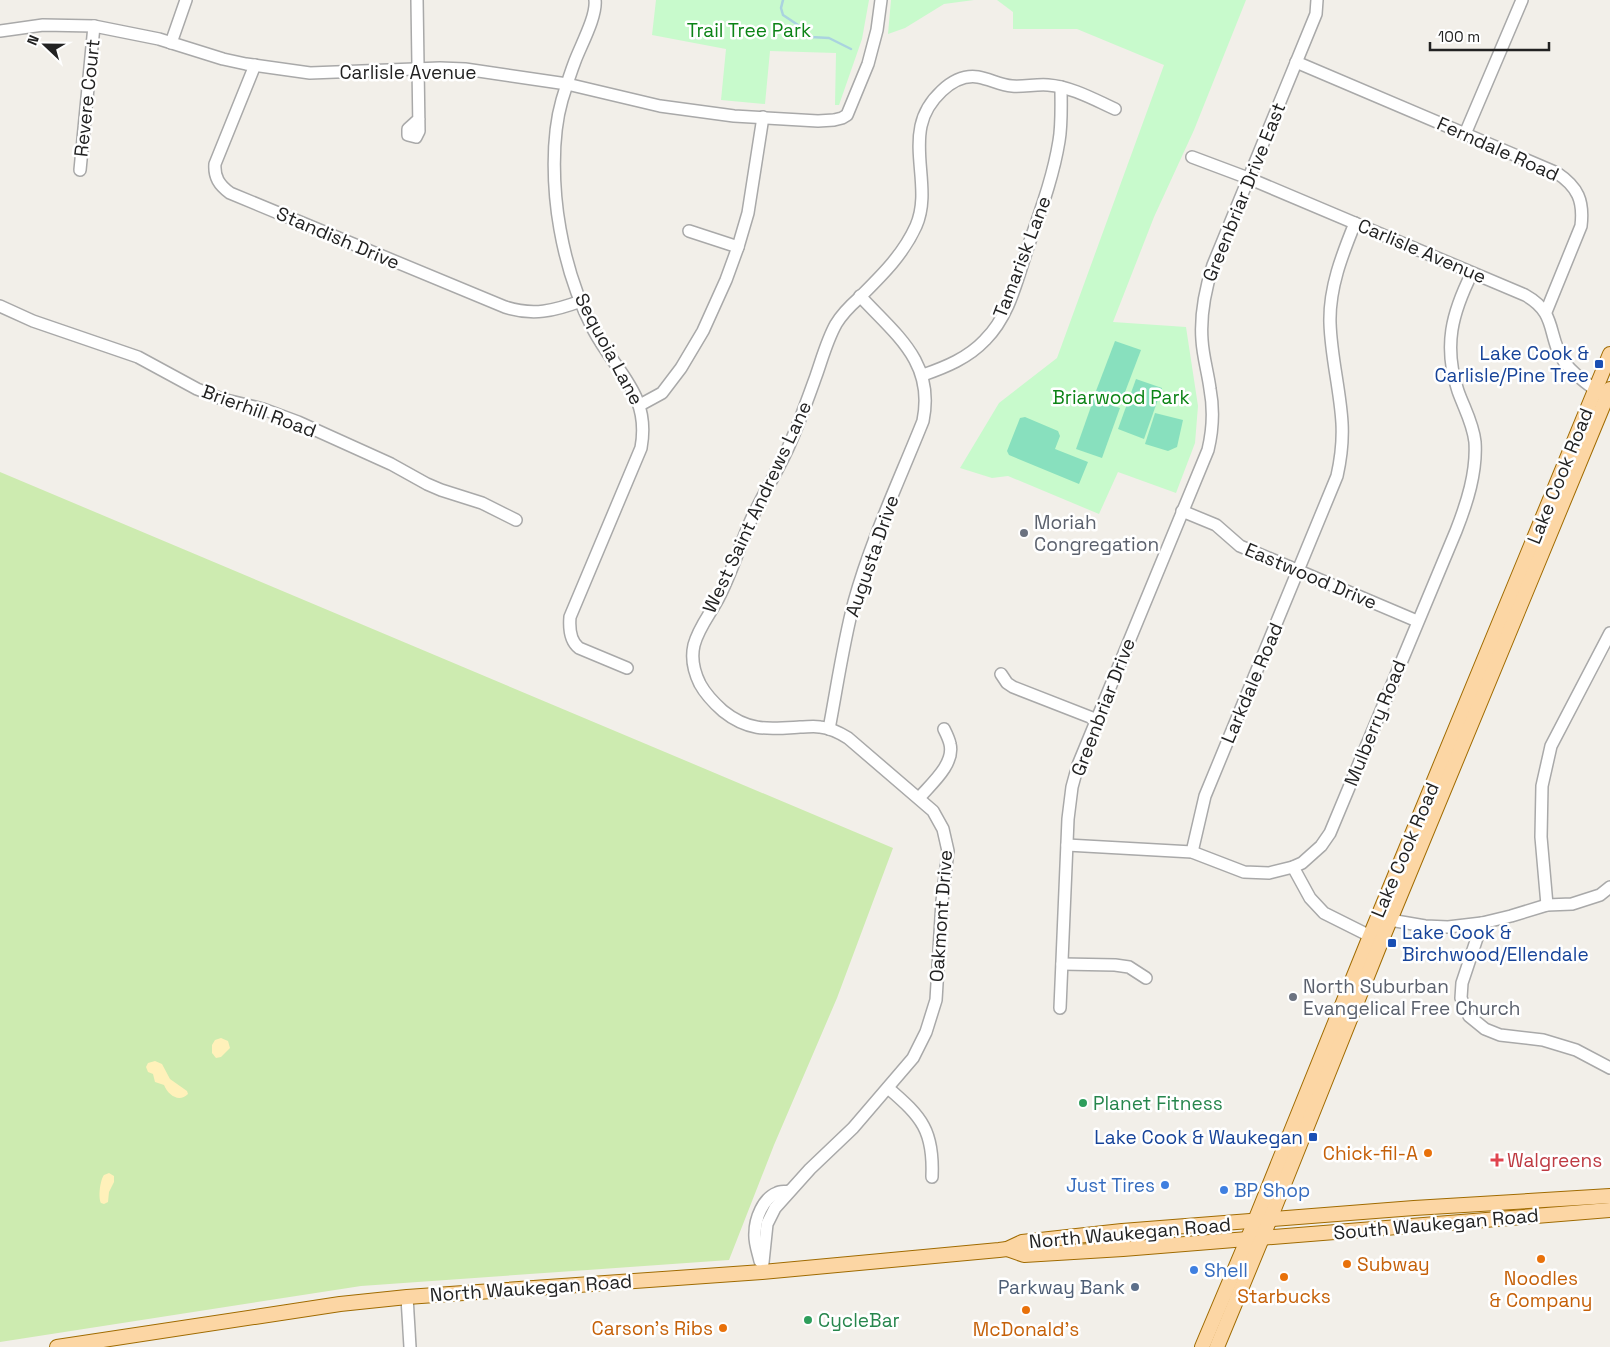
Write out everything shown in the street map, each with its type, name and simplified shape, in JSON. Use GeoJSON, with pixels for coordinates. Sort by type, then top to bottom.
{"type":"FeatureCollection","features":[{"type":"Feature","properties":{"kind":"main road","name":"Lake Cook Road"},"geometry":{"type":"LineString","coordinates":[[1217,1347],[1270,1220],[1375,939],[1390,920],[1605,394],[1610,354]]}},
{"type":"Feature","properties":{"kind":"main road","name":"Lake Cook Road"},"geometry":{"type":"LineString","coordinates":[[1202,1347],[1605,394]]}},
{"type":"Feature","properties":{"kind":"main road","name":"South Waukegan Road"},"geometry":{"type":"LineString","coordinates":[[1255,1221],[1610,1196]]}},
{"type":"Feature","properties":{"kind":"main road","name":"South Waukegan Road"},"geometry":{"type":"LineString","coordinates":[[1248,1238],[1610,1210]]}},
{"type":"Feature","properties":{"kind":"main road","name":"North Waukegan Road"},"geometry":{"type":"LineString","coordinates":[[57,1347],[340,1304],[407,1297],[762,1272],[1007,1249],[1022,1242],[1122,1231],[1255,1221]]}},
{"type":"Feature","properties":{"kind":"main road","name":"North Waukegan Road"},"geometry":{"type":"LineString","coordinates":[[1007,1249],[1024,1255],[1123,1249],[1248,1238]]}},
{"type":"Feature","properties":{"kind":"street"},"geometry":{"type":"LineString","coordinates":[[171,43],[186,0]]}},
{"type":"Feature","properties":{"kind":"street"},"geometry":{"type":"LineString","coordinates":[[418,0],[419,119]]}},
{"type":"Feature","properties":{"kind":"street","name":"Sequoia Lane"},"geometry":{"type":"LineString","coordinates":[[595,0],[596,6],[567,84],[558,118],[554,157],[556,195],[560,228],[568,262],[581,301],[603,347],[636,395],[640,405],[644,433],[641,448],[570,618],[571,633],[575,645],[627,668]]}},
{"type":"Feature","properties":{"kind":"street","name":"Carlisle Avenue"},"geometry":{"type":"LineString","coordinates":[[0,31],[43,26],[94,26],[145,36],[223,59],[255,66],[310,73],[465,69],[567,84],[660,106],[734,116],[818,120],[842,118],[847,115],[868,64],[877,30],[881,0]]}},
{"type":"Feature","properties":{"kind":"street","name":"Greenbriar Drive East"},"geometry":{"type":"LineString","coordinates":[[1196,477],[1208,450],[1212,433],[1210,389],[1202,342],[1201,316],[1205,288],[1316,14],[1317,0]]}},
{"type":"Feature","properties":{"kind":"street"},"geometry":{"type":"LineString","coordinates":[[1466,134],[1522,0]]}},
{"type":"Feature","properties":{"kind":"street","name":"Revere Court"},"geometry":{"type":"LineString","coordinates":[[80,170],[94,26]]}},
{"type":"Feature","properties":{"kind":"street","name":"Ferndale Road"},"geometry":{"type":"LineString","coordinates":[[1296,62],[1557,173],[1568,181],[1577,191],[1581,204],[1581,226],[1546,312]]}},
{"type":"Feature","properties":{"kind":"street","name":"Standish Drive"},"geometry":{"type":"LineString","coordinates":[[255,66],[215,164],[216,177],[222,187],[230,193],[517,311],[549,311],[581,301]]}},
{"type":"Feature","properties":{"kind":"street","name":"West Saint Andrews Lane"},"geometry":{"type":"LineString","coordinates":[[700,683],[696,674],[693,654],[698,634],[721,594],[752,518],[803,413],[832,332],[844,313],[896,260],[916,226],[922,202],[921,125],[932,101],[953,83],[968,76],[978,76],[1000,84],[1014,86],[1047,85],[1061,87],[1079,92],[1115,109]]}},
{"type":"Feature","properties":{"kind":"street","name":"Tamarisk Lane"},"geometry":{"type":"LineString","coordinates":[[924,381],[966,356],[991,334],[1006,309],[1044,204],[1054,170],[1060,139],[1061,87]]}},
{"type":"Feature","properties":{"kind":"street"},"geometry":{"type":"LineString","coordinates":[[640,405],[662,393],[681,368],[714,307],[738,247],[748,213],[763,117]]}},
{"type":"Feature","properties":{"kind":"street","name":"Carlisle Avenue"},"geometry":{"type":"LineString","coordinates":[[1192,157],[1248,178],[1526,295],[1538,302],[1546,312]]}},
{"type":"Feature","properties":{"kind":"street","name":"Larkdale Road"},"geometry":{"type":"LineString","coordinates":[[1192,852],[1205,796],[1337,476],[1342,441],[1342,422],[1331,345],[1330,321],[1338,268],[1355,223]]}},
{"type":"Feature","properties":{"kind":"street"},"geometry":{"type":"LineString","coordinates":[[690,231],[738,247]]}},
{"type":"Feature","properties":{"kind":"street","name":"Mulberry Road"},"geometry":{"type":"LineString","coordinates":[[1294,868],[1310,856],[1330,833],[1463,512],[1470,489],[1475,442],[1472,426],[1454,375],[1451,334],[1454,315],[1460,297],[1472,273]]}},
{"type":"Feature","properties":{"kind":"street","name":"Augusta Drive"},"geometry":{"type":"LineString","coordinates":[[829,729],[844,641],[855,600],[875,539],[924,421],[927,397],[924,381],[906,345],[860,296]]}},
{"type":"Feature","properties":{"kind":"street","name":"Brierhill Road"},"geometry":{"type":"LineString","coordinates":[[0,306],[33,321],[138,357],[196,389],[222,399],[263,409],[298,422],[391,464],[427,484],[482,503],[516,520]]}},
{"type":"Feature","properties":{"kind":"street"},"geometry":{"type":"LineString","coordinates":[[1546,312],[1556,347],[1566,364],[1578,377],[1605,394]]}},
{"type":"Feature","properties":{"kind":"street","name":"Greenbriar Drive"},"geometry":{"type":"LineString","coordinates":[[1060,1008],[1068,819],[1072,787],[1078,765],[1096,719],[1196,477]]}},
{"type":"Feature","properties":{"kind":"street","name":"Eastwood Drive"},"geometry":{"type":"LineString","coordinates":[[1182,511],[1216,526],[1240,546],[1417,621]]}},
{"type":"Feature","properties":{"kind":"street"},"geometry":{"type":"LineString","coordinates":[[1546,905],[1541,837],[1542,786],[1551,746],[1610,633]]}},
{"type":"Feature","properties":{"kind":"street"},"geometry":{"type":"LineString","coordinates":[[1001,674],[1007,683],[1013,687],[1096,719]]}},
{"type":"Feature","properties":{"kind":"street","name":"Oakmont Drive"},"geometry":{"type":"LineString","coordinates":[[700,683],[710,698],[722,710],[733,718],[752,727],[763,729],[820,726],[839,733],[860,747],[919,798],[939,818],[944,829],[948,851],[942,901],[936,1000],[918,1050],[853,1128],[789,1192],[777,1192],[767,1200],[756,1225],[754,1235],[762,1272]]}},
{"type":"Feature","properties":{"kind":"street"},"geometry":{"type":"LineString","coordinates":[[919,798],[941,773],[951,753],[944,728]]}},
{"type":"Feature","properties":{"kind":"street"},"geometry":{"type":"LineString","coordinates":[[1067,845],[1192,852],[1244,872],[1269,873],[1294,868],[1310,898],[1324,913],[1375,939]]}},
{"type":"Feature","properties":{"kind":"street"},"geometry":{"type":"LineString","coordinates":[[1390,920],[1425,926],[1448,927],[1482,923],[1546,905],[1572,904],[1600,895],[1610,887]]}},
{"type":"Feature","properties":{"kind":"street"},"geometry":{"type":"LineString","coordinates":[[1482,923],[1462,984],[1461,998],[1469,1016],[1485,1029],[1500,1035],[1543,1040],[1576,1050],[1610,1068]]}},
{"type":"Feature","properties":{"kind":"street"},"geometry":{"type":"LineString","coordinates":[[1062,964],[1129,967],[1146,978]]}},
{"type":"Feature","properties":{"kind":"street"},"geometry":{"type":"LineString","coordinates":[[888,1088],[916,1114],[925,1129],[932,1148],[932,1178]]}},
{"type":"Feature","properties":{"kind":"street"},"geometry":{"type":"LineString","coordinates":[[407,1297],[410,1347]]}},
{"type":"Feature","properties":{"kind":"green space","name":"Trail Tree Park"},"geometry":{"type":"Polygon","coordinates":[[[656,0],[869,0],[862,39],[839,105],[835,105],[836,53],[770,51],[765,104],[721,100],[726,49],[652,35],[656,0]]]}},
{"type":"Feature","properties":{"kind":"green space"},"geometry":{"type":"Polygon","coordinates":[[[891,0],[974,0],[944,4],[905,28],[888,34],[891,0]]]}},
{"type":"Feature","properties":{"kind":"green space","name":"Briarwood Park"},"geometry":{"type":"Polygon","coordinates":[[[997,0],[1246,0],[1194,130],[1154,217],[1113,322],[1186,327],[1198,406],[1195,443],[1176,493],[1118,472],[1099,514],[1008,476],[992,478],[960,468],[999,403],[1057,358],[1164,65],[1077,29],[1013,29],[1013,12],[997,0]]]}},
{"type":"Feature","properties":{"kind":"green space"},"geometry":{"type":"Polygon","coordinates":[[[1115,341],[1141,350],[1122,400],[1096,391],[1115,341]]]}},
{"type":"Feature","properties":{"kind":"green space"},"geometry":{"type":"Polygon","coordinates":[[[1136,379],[1162,388],[1144,439],[1118,429],[1136,379]]]}},
{"type":"Feature","properties":{"kind":"green space"},"geometry":{"type":"Polygon","coordinates":[[[1094,398],[1120,408],[1102,458],[1076,449],[1094,398]]]}},
{"type":"Feature","properties":{"kind":"green space"},"geometry":{"type":"Polygon","coordinates":[[[1155,413],[1183,420],[1177,447],[1168,451],[1145,444],[1155,413]]]}},
{"type":"Feature","properties":{"kind":"green space"},"geometry":{"type":"Polygon","coordinates":[[[1025,417],[1058,431],[1060,436],[1055,449],[1088,462],[1079,484],[1009,455],[1007,451],[1020,418],[1025,417]]]}},
{"type":"Feature","properties":{"kind":"green space"},"geometry":{"type":"Polygon","coordinates":[[[0,472],[893,848],[837,998],[774,1145],[729,1260],[361,1286],[0,1342],[0,472]]]}},
{"type":"Feature","properties":{"kind":"sand"},"geometry":{"type":"Polygon","coordinates":[[[221,1038],[228,1041],[230,1048],[221,1057],[216,1058],[212,1053],[212,1045],[215,1040],[221,1038]]]}},
{"type":"Feature","properties":{"kind":"sand"},"geometry":{"type":"Polygon","coordinates":[[[155,1061],[162,1064],[170,1079],[187,1091],[188,1094],[185,1097],[174,1097],[164,1085],[155,1082],[153,1074],[148,1072],[146,1067],[148,1063],[155,1061]]]}},
{"type":"Feature","properties":{"kind":"sand"},"geometry":{"type":"Polygon","coordinates":[[[109,1173],[114,1176],[114,1182],[109,1192],[108,1202],[104,1204],[100,1201],[101,1185],[104,1175],[109,1173]]]}},
{"type":"Feature","properties":{"kind":"waterway"},"geometry":{"type":"LineString","coordinates":[[783,0],[781,8],[783,15],[811,37],[829,38],[851,49]]}},
{"type":"Feature","properties":{"kind":"place","name":"Lake Cook & Carlisle/Pine Tree"},"geometry":{"type":"Point","coordinates":[1599,364]}},
{"type":"Feature","properties":{"kind":"place","name":"Moriah Congregation"},"geometry":{"type":"Point","coordinates":[1024,533]}},
{"type":"Feature","properties":{"kind":"place","name":"Lake Cook & Birchwood/Ellendale"},"geometry":{"type":"Point","coordinates":[1392,943]}},
{"type":"Feature","properties":{"kind":"place","name":"North Suburban Evangelical Free Church"},"geometry":{"type":"Point","coordinates":[1293,997]}},
{"type":"Feature","properties":{"kind":"place","name":"Planet Fitness"},"geometry":{"type":"Point","coordinates":[1083,1103]}},
{"type":"Feature","properties":{"kind":"place","name":"Lake Cook & Waukegan"},"geometry":{"type":"Point","coordinates":[1313,1137]}},
{"type":"Feature","properties":{"kind":"place","name":"Chick-fil-A"},"geometry":{"type":"Point","coordinates":[1428,1153]}},
{"type":"Feature","properties":{"kind":"place","name":"Walgreens"},"geometry":{"type":"Point","coordinates":[1497,1160]}},
{"type":"Feature","properties":{"kind":"place","name":"Just Tires"},"geometry":{"type":"Point","coordinates":[1165,1185]}},
{"type":"Feature","properties":{"kind":"place","name":"BP Shop"},"geometry":{"type":"Point","coordinates":[1224,1190]}},
{"type":"Feature","properties":{"kind":"place","name":"Noodles & Company"},"geometry":{"type":"Point","coordinates":[1541,1259]}},
{"type":"Feature","properties":{"kind":"place","name":"Subway"},"geometry":{"type":"Point","coordinates":[1347,1264]}},
{"type":"Feature","properties":{"kind":"place","name":"Shell"},"geometry":{"type":"Point","coordinates":[1194,1270]}},
{"type":"Feature","properties":{"kind":"place","name":"Starbucks"},"geometry":{"type":"Point","coordinates":[1284,1277]}},
{"type":"Feature","properties":{"kind":"place","name":"Parkway Bank"},"geometry":{"type":"Point","coordinates":[1135,1287]}},
{"type":"Feature","properties":{"kind":"place","name":"McDonald's"},"geometry":{"type":"Point","coordinates":[1026,1310]}},
{"type":"Feature","properties":{"kind":"place","name":"CycleBar"},"geometry":{"type":"Point","coordinates":[808,1320]}},
{"type":"Feature","properties":{"kind":"place","name":"Carson's Ribs"},"geometry":{"type":"Point","coordinates":[723,1328]}}]}
